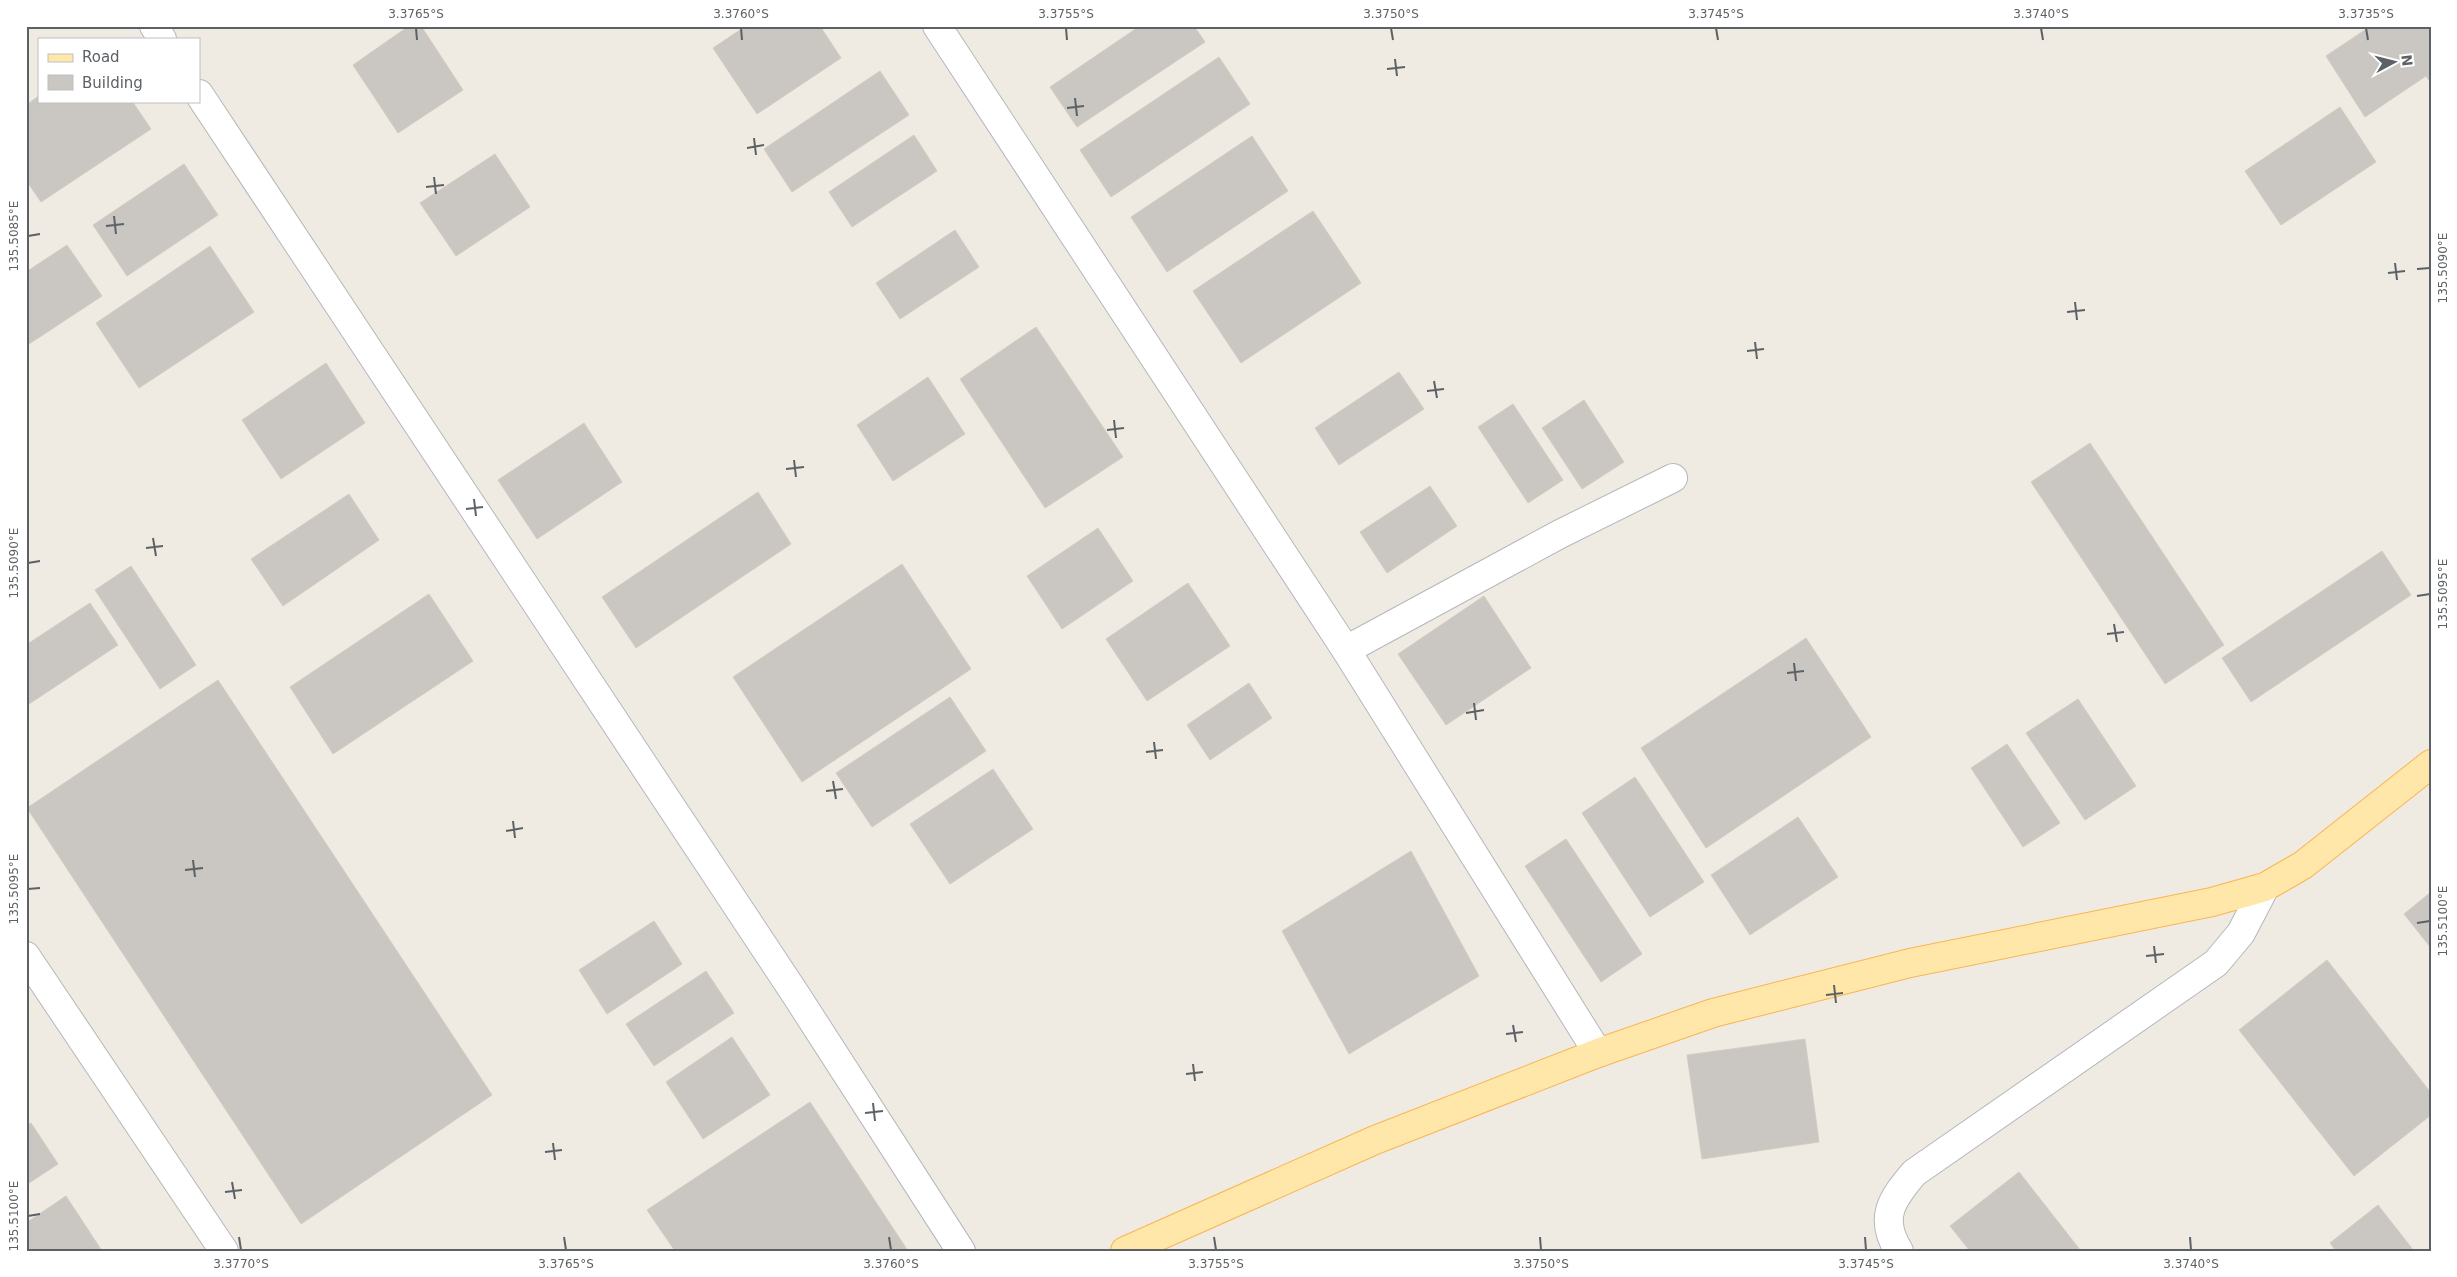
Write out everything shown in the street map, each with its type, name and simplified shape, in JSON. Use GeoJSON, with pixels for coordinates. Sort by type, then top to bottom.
{"type":"FeatureCollection","features":[{"type":"Feature","properties":{"kind":"main road"},"geometry":{"type":"LineString","coordinates":[[1125,1251],[1376,1140],[1598,1053],[1713,1013],[1910,963],[2221,900],[2265,887],[2303,865],[2431,764]]}},
{"type":"Feature","properties":{"kind":"street"},"geometry":{"type":"LineString","coordinates":[[154,26],[161,38]]}},
{"type":"Feature","properties":{"kind":"street"},"geometry":{"type":"LineString","coordinates":[[937,26],[1346,650],[1598,1053]]}},
{"type":"Feature","properties":{"kind":"street"},"geometry":{"type":"LineString","coordinates":[[200,96],[790,986],[960,1251]]}},
{"type":"Feature","properties":{"kind":"street"},"geometry":{"type":"LineString","coordinates":[[1346,650],[1560,534],[1673,478]]}},
{"type":"Feature","properties":{"kind":"street"},"geometry":{"type":"LineString","coordinates":[[1899,1251],[1891,1234],[1888,1214],[1895,1195],[1914,1173],[2216,963],[2241,933],[2265,887]]}},
{"type":"Feature","properties":{"kind":"street"},"geometry":{"type":"LineString","coordinates":[[26,956],[224,1251]]}},
{"type":"Feature","properties":{"kind":"building"},"geometry":{"type":"Polygon","coordinates":[[[409,26],[421,26],[463,90],[398,133],[353,65],[409,26]]]}},
{"type":"Feature","properties":{"kind":"building"},"geometry":{"type":"Polygon","coordinates":[[[746,26],[820,26],[841,58],[757,114],[713,48],[746,26]]]}},
{"type":"Feature","properties":{"kind":"building"},"geometry":{"type":"Polygon","coordinates":[[[1140,26],[1194,26],[1205,42],[1077,127],[1050,87],[1140,26]]]}},
{"type":"Feature","properties":{"kind":"building"},"geometry":{"type":"Polygon","coordinates":[[[2371,26],[2431,26],[2431,83],[2426,76],[2365,117],[2326,56],[2371,26]]]}},
{"type":"Feature","properties":{"kind":"building"},"geometry":{"type":"Polygon","coordinates":[[[1219,57],[1250,104],[1111,197],[1080,150],[1219,57]]]}},
{"type":"Feature","properties":{"kind":"building"},"geometry":{"type":"Polygon","coordinates":[[[880,71],[909,115],[792,192],[764,149],[880,71]]]}},
{"type":"Feature","properties":{"kind":"building"},"geometry":{"type":"Polygon","coordinates":[[[38,97],[38,102],[133,102],[151,129],[41,202],[26,180],[26,105],[38,97]]]}},
{"type":"Feature","properties":{"kind":"building"},"geometry":{"type":"Polygon","coordinates":[[[2340,107],[2376,162],[2281,225],[2245,171],[2340,107]]]}},
{"type":"Feature","properties":{"kind":"building"},"geometry":{"type":"Polygon","coordinates":[[[914,135],[937,171],[852,227],[829,192],[914,135]]]}},
{"type":"Feature","properties":{"kind":"building"},"geometry":{"type":"Polygon","coordinates":[[[1252,136],[1288,191],[1167,272],[1131,217],[1252,136]]]}},
{"type":"Feature","properties":{"kind":"building"},"geometry":{"type":"Polygon","coordinates":[[[495,154],[530,207],[456,256],[420,203],[495,154]]]}},
{"type":"Feature","properties":{"kind":"building"},"geometry":{"type":"Polygon","coordinates":[[[184,164],[218,215],[127,276],[93,225],[184,164]]]}},
{"type":"Feature","properties":{"kind":"building"},"geometry":{"type":"Polygon","coordinates":[[[1313,211],[1361,283],[1241,363],[1193,291],[1313,211]]]}},
{"type":"Feature","properties":{"kind":"building"},"geometry":{"type":"Polygon","coordinates":[[[955,230],[979,267],[900,319],[876,283],[955,230]]]}},
{"type":"Feature","properties":{"kind":"building"},"geometry":{"type":"Polygon","coordinates":[[[67,245],[102,296],[26,346],[26,272],[67,245]]]}},
{"type":"Feature","properties":{"kind":"building"},"geometry":{"type":"Polygon","coordinates":[[[210,246],[254,312],[139,388],[96,323],[210,246]]]}},
{"type":"Feature","properties":{"kind":"building"},"geometry":{"type":"Polygon","coordinates":[[[1036,327],[1123,457],[1045,508],[960,379],[1036,327]]]}},
{"type":"Feature","properties":{"kind":"building"},"geometry":{"type":"Polygon","coordinates":[[[326,363],[365,423],[281,479],[242,420],[326,363]]]}},
{"type":"Feature","properties":{"kind":"building"},"geometry":{"type":"Polygon","coordinates":[[[1399,372],[1424,409],[1339,465],[1315,428],[1399,372]]]}},
{"type":"Feature","properties":{"kind":"building"},"geometry":{"type":"Polygon","coordinates":[[[928,377],[965,434],[893,481],[857,425],[928,377]]]}},
{"type":"Feature","properties":{"kind":"building"},"geometry":{"type":"Polygon","coordinates":[[[1584,400],[1624,462],[1582,489],[1542,428],[1584,400]]]}},
{"type":"Feature","properties":{"kind":"building"},"geometry":{"type":"Polygon","coordinates":[[[1513,404],[1563,480],[1528,503],[1478,427],[1513,404]]]}},
{"type":"Feature","properties":{"kind":"building"},"geometry":{"type":"Polygon","coordinates":[[[584,423],[622,482],[537,539],[498,480],[584,423]]]}},
{"type":"Feature","properties":{"kind":"building"},"geometry":{"type":"Polygon","coordinates":[[[2090,443],[2224,645],[2165,684],[2031,482],[2090,443]]]}},
{"type":"Feature","properties":{"kind":"building"},"geometry":{"type":"Polygon","coordinates":[[[1430,486],[1457,526],[1387,573],[1360,532],[1430,486]]]}},
{"type":"Feature","properties":{"kind":"building"},"geometry":{"type":"Polygon","coordinates":[[[758,492],[791,544],[636,648],[602,597],[758,492]]]}},
{"type":"Feature","properties":{"kind":"building"},"geometry":{"type":"Polygon","coordinates":[[[349,494],[379,540],[283,606],[251,559],[349,494]]]}},
{"type":"Feature","properties":{"kind":"building"},"geometry":{"type":"Polygon","coordinates":[[[1098,528],[1133,581],[1062,629],[1027,576],[1098,528]]]}},
{"type":"Feature","properties":{"kind":"building"},"geometry":{"type":"Polygon","coordinates":[[[2382,551],[2411,595],[2251,702],[2222,658],[2382,551]]]}},
{"type":"Feature","properties":{"kind":"building"},"geometry":{"type":"Polygon","coordinates":[[[902,564],[971,669],[802,782],[733,677],[902,564]]]}},
{"type":"Feature","properties":{"kind":"building"},"geometry":{"type":"Polygon","coordinates":[[[131,566],[196,665],[160,689],[95,590],[131,566]]]}},
{"type":"Feature","properties":{"kind":"building"},"geometry":{"type":"Polygon","coordinates":[[[1188,583],[1230,646],[1147,701],[1106,639],[1188,583]]]}},
{"type":"Feature","properties":{"kind":"building"},"geometry":{"type":"Polygon","coordinates":[[[429,594],[473,661],[333,754],[290,687],[429,594]]]}},
{"type":"Feature","properties":{"kind":"building"},"geometry":{"type":"Polygon","coordinates":[[[1484,596],[1531,668],[1446,725],[1398,654],[1484,596]]]}},
{"type":"Feature","properties":{"kind":"building"},"geometry":{"type":"Polygon","coordinates":[[[90,603],[118,645],[26,706],[26,645],[90,603]]]}},
{"type":"Feature","properties":{"kind":"building"},"geometry":{"type":"Polygon","coordinates":[[[1806,638],[1871,737],[1706,848],[1641,748],[1806,638]]]}},
{"type":"Feature","properties":{"kind":"building"},"geometry":{"type":"Polygon","coordinates":[[[218,680],[492,1095],[301,1224],[27,808],[218,680]]]}},
{"type":"Feature","properties":{"kind":"building"},"geometry":{"type":"Polygon","coordinates":[[[1249,683],[1272,718],[1210,760],[1187,725],[1249,683]]]}},
{"type":"Feature","properties":{"kind":"building"},"geometry":{"type":"Polygon","coordinates":[[[950,697],[986,751],[872,827],[836,773],[950,697]]]}},
{"type":"Feature","properties":{"kind":"building"},"geometry":{"type":"Polygon","coordinates":[[[2078,699],[2136,786],[2085,820],[2026,733],[2078,699]]]}},
{"type":"Feature","properties":{"kind":"building"},"geometry":{"type":"Polygon","coordinates":[[[2007,744],[2060,823],[2023,847],[1971,768],[2007,744]]]}},
{"type":"Feature","properties":{"kind":"building"},"geometry":{"type":"Polygon","coordinates":[[[993,769],[1033,829],[950,884],[910,824],[993,769]]]}},
{"type":"Feature","properties":{"kind":"building"},"geometry":{"type":"Polygon","coordinates":[[[1635,777],[1704,882],[1650,917],[1582,813],[1635,777]]]}},
{"type":"Feature","properties":{"kind":"building"},"geometry":{"type":"Polygon","coordinates":[[[1798,817],[1838,877],[1750,935],[1711,875],[1798,817]]]}},
{"type":"Feature","properties":{"kind":"building"},"geometry":{"type":"Polygon","coordinates":[[[1566,839],[1642,954],[1601,982],[1525,866],[1566,839]]]}},
{"type":"Feature","properties":{"kind":"building"},"geometry":{"type":"Polygon","coordinates":[[[1411,851],[1479,976],[1349,1054],[1282,931],[1411,851]]]}},
{"type":"Feature","properties":{"kind":"building"},"geometry":{"type":"Polygon","coordinates":[[[2431,892],[2431,948],[2404,914],[2431,892]]]}},
{"type":"Feature","properties":{"kind":"building"},"geometry":{"type":"Polygon","coordinates":[[[654,921],[682,964],[607,1014],[579,970],[654,921]]]}},
{"type":"Feature","properties":{"kind":"building"},"geometry":{"type":"Polygon","coordinates":[[[2327,960],[2431,1093],[2431,1115],[2354,1176],[2239,1030],[2327,960]]]}},
{"type":"Feature","properties":{"kind":"building"},"geometry":{"type":"Polygon","coordinates":[[[706,971],[734,1013],[654,1066],[626,1024],[706,971]]]}},
{"type":"Feature","properties":{"kind":"building"},"geometry":{"type":"Polygon","coordinates":[[[732,1037],[770,1095],[703,1139],[666,1082],[732,1037]]]}},
{"type":"Feature","properties":{"kind":"building"},"geometry":{"type":"Polygon","coordinates":[[[1805,1039],[1819,1142],[1702,1159],[1687,1055],[1805,1039]]]}},
{"type":"Feature","properties":{"kind":"building"},"geometry":{"type":"Polygon","coordinates":[[[810,1102],[908,1251],[675,1251],[647,1210],[810,1102]]]}},
{"type":"Feature","properties":{"kind":"building"},"geometry":{"type":"Polygon","coordinates":[[[31,1123],[58,1164],[26,1185],[26,1126],[31,1123]]]}},
{"type":"Feature","properties":{"kind":"building"},"geometry":{"type":"Polygon","coordinates":[[[2019,1172],[2081,1251],[1970,1251],[1950,1226],[2019,1172]]]}},
{"type":"Feature","properties":{"kind":"building"},"geometry":{"type":"Polygon","coordinates":[[[66,1196],[102,1251],[27,1251],[26,1223],[66,1196]]]}},
{"type":"Feature","properties":{"kind":"building"},"geometry":{"type":"Polygon","coordinates":[[[2378,1205],[2414,1251],[2336,1251],[2330,1243],[2378,1205]]]}}]}
